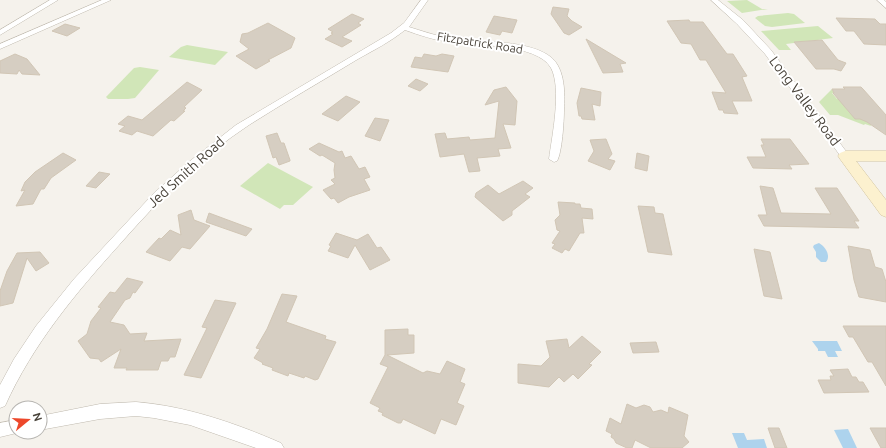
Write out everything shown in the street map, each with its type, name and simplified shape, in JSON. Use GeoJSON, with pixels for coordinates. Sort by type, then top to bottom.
{"type":"FeatureCollection","features":[{"type":"Feature","properties":{"kind":"street"},"geometry":{"type":"LineString","coordinates":[[0,33],[55,0]]}},
{"type":"Feature","properties":{"kind":"street"},"geometry":{"type":"LineString","coordinates":[[0,47],[108,0]]}},
{"type":"Feature","properties":{"kind":"street","name":"Jed Smith Road"},"geometry":{"type":"LineString","coordinates":[[0,400],[7,383],[30,343],[56,308],[127,227],[169,184],[211,149],[245,124],[404,28],[425,0]]}},
{"type":"Feature","properties":{"kind":"street","name":"Long Valley Road"},"geometry":{"type":"LineString","coordinates":[[714,0],[740,22],[768,52],[886,211]]}},
{"type":"Feature","properties":{"kind":"street"},"geometry":{"type":"LineString","coordinates":[[880,0],[886,6]]}},
{"type":"Feature","properties":{"kind":"street","name":"Fitzpatrick Road"},"geometry":{"type":"LineString","coordinates":[[404,28],[448,40],[526,49],[543,56],[555,66],[560,94],[554,159]]}},
{"type":"Feature","properties":{"kind":"street"},"geometry":{"type":"LineString","coordinates":[[845,156],[886,156]]}},
{"type":"Feature","properties":{"kind":"street"},"geometry":{"type":"LineString","coordinates":[[48,421],[107,411],[136,409],[165,412],[196,419],[276,448]]}},
{"type":"Feature","properties":{"kind":"green space"},"geometry":{"type":"Polygon","coordinates":[[[747,0],[762,9],[768,9],[742,13],[727,1],[747,0]]]}},
{"type":"Feature","properties":{"kind":"green space"},"geometry":{"type":"Polygon","coordinates":[[[788,13],[794,14],[805,23],[772,27],[765,26],[755,18],[758,16],[788,13]]]}},
{"type":"Feature","properties":{"kind":"green space"},"geometry":{"type":"Polygon","coordinates":[[[818,26],[833,38],[786,44],[791,50],[779,50],[761,31],[818,26]]]}},
{"type":"Feature","properties":{"kind":"green space"},"geometry":{"type":"Polygon","coordinates":[[[187,45],[228,52],[215,65],[169,57],[181,47],[187,45]]]}},
{"type":"Feature","properties":{"kind":"green space"},"geometry":{"type":"Polygon","coordinates":[[[140,67],[159,70],[135,98],[108,99],[106,97],[134,68],[140,67]]]}},
{"type":"Feature","properties":{"kind":"green space"},"geometry":{"type":"Polygon","coordinates":[[[832,89],[834,93],[832,93],[837,99],[870,123],[871,126],[864,125],[838,115],[830,115],[819,102],[832,89]]]}},
{"type":"Feature","properties":{"kind":"green space"},"geometry":{"type":"Polygon","coordinates":[[[268,163],[313,187],[293,205],[284,205],[280,209],[240,186],[268,163]]]}},
{"type":"Feature","properties":{"kind":"water"},"geometry":{"type":"Polygon","coordinates":[[[819,243],[824,247],[828,254],[826,262],[821,262],[816,257],[816,252],[813,247],[819,243]]]}},
{"type":"Feature","properties":{"kind":"water"},"geometry":{"type":"Polygon","coordinates":[[[812,341],[837,341],[842,351],[835,351],[838,357],[828,357],[825,351],[818,351],[812,341]]]}},
{"type":"Feature","properties":{"kind":"water"},"geometry":{"type":"Polygon","coordinates":[[[848,429],[857,448],[843,448],[834,430],[848,429]]]}},
{"type":"Feature","properties":{"kind":"water"},"geometry":{"type":"Polygon","coordinates":[[[732,433],[744,433],[747,440],[764,439],[767,448],[738,448],[732,433]]]}},
{"type":"Feature","properties":{"kind":"building"},"geometry":{"type":"Polygon","coordinates":[[[553,7],[569,9],[567,16],[582,27],[569,35],[564,33],[551,14],[553,7]]]}},
{"type":"Feature","properties":{"kind":"building"},"geometry":{"type":"Polygon","coordinates":[[[352,14],[364,19],[358,23],[361,25],[342,37],[352,41],[342,47],[325,39],[333,34],[331,33],[333,32],[328,29],[352,14]]]}},
{"type":"Feature","properties":{"kind":"building"},"geometry":{"type":"Polygon","coordinates":[[[494,16],[517,20],[512,33],[502,31],[500,35],[486,32],[494,16]]]}},
{"type":"Feature","properties":{"kind":"building"},"geometry":{"type":"Polygon","coordinates":[[[836,18],[875,19],[880,24],[886,24],[886,45],[864,44],[854,31],[846,31],[836,18]]]}},
{"type":"Feature","properties":{"kind":"building"},"geometry":{"type":"Polygon","coordinates":[[[689,20],[690,22],[703,22],[727,54],[733,54],[747,76],[742,77],[752,101],[732,101],[738,114],[724,113],[723,110],[719,110],[712,92],[726,93],[706,60],[700,60],[691,44],[681,43],[667,21],[689,20]]]}},
{"type":"Feature","properties":{"kind":"building"},"geometry":{"type":"Polygon","coordinates":[[[268,23],[295,38],[291,48],[268,60],[270,61],[256,69],[236,56],[249,49],[240,42],[242,34],[248,33],[268,23]]]}},
{"type":"Feature","properties":{"kind":"building"},"geometry":{"type":"Polygon","coordinates":[[[65,24],[80,28],[67,36],[52,31],[65,24]]]}},
{"type":"Feature","properties":{"kind":"building"},"geometry":{"type":"Polygon","coordinates":[[[586,39],[626,63],[620,64],[623,72],[603,73],[586,39]]]}},
{"type":"Feature","properties":{"kind":"building"},"geometry":{"type":"Polygon","coordinates":[[[822,40],[838,60],[846,63],[841,71],[834,69],[816,69],[794,42],[822,40]]]}},
{"type":"Feature","properties":{"kind":"building"},"geometry":{"type":"Polygon","coordinates":[[[15,54],[27,59],[40,75],[22,74],[19,70],[17,74],[0,73],[0,61],[15,54]]]}},
{"type":"Feature","properties":{"kind":"building"},"geometry":{"type":"Polygon","coordinates":[[[424,54],[454,56],[448,72],[411,67],[415,57],[422,58],[424,54]]]}},
{"type":"Feature","properties":{"kind":"building"},"geometry":{"type":"Polygon","coordinates":[[[416,79],[428,84],[420,91],[408,86],[416,79]]]}},
{"type":"Feature","properties":{"kind":"building"},"geometry":{"type":"Polygon","coordinates":[[[187,82],[202,90],[184,107],[186,108],[183,111],[185,111],[174,121],[171,120],[153,136],[137,131],[132,135],[119,131],[125,126],[118,124],[128,116],[142,120],[187,82]]]}},
{"type":"Feature","properties":{"kind":"building"},"geometry":{"type":"Polygon","coordinates":[[[506,87],[517,101],[515,125],[503,124],[511,148],[498,149],[500,156],[477,158],[480,171],[469,172],[464,154],[440,157],[435,134],[445,133],[447,139],[469,137],[470,140],[495,138],[499,101],[485,105],[494,90],[506,87]]]}},
{"type":"Feature","properties":{"kind":"building"},"geometry":{"type":"Polygon","coordinates":[[[843,87],[861,87],[863,89],[886,115],[886,135],[867,122],[860,119],[855,119],[833,93],[832,89],[845,89],[843,87]]]}},
{"type":"Feature","properties":{"kind":"building"},"geometry":{"type":"Polygon","coordinates":[[[581,88],[601,92],[600,106],[592,104],[595,120],[582,119],[581,116],[579,116],[577,103],[581,88]]]}},
{"type":"Feature","properties":{"kind":"building"},"geometry":{"type":"Polygon","coordinates":[[[346,96],[360,102],[338,121],[322,114],[346,96]]]}},
{"type":"Feature","properties":{"kind":"building"},"geometry":{"type":"Polygon","coordinates":[[[375,118],[389,120],[380,141],[365,136],[375,118]]]}},
{"type":"Feature","properties":{"kind":"building"},"geometry":{"type":"Polygon","coordinates":[[[277,133],[281,143],[284,143],[290,160],[279,165],[276,157],[273,158],[266,136],[277,133]]]}},
{"type":"Feature","properties":{"kind":"building"},"geometry":{"type":"Polygon","coordinates":[[[606,139],[612,154],[608,159],[615,161],[610,170],[588,161],[594,151],[590,140],[606,139]]]}},
{"type":"Feature","properties":{"kind":"building"},"geometry":{"type":"Polygon","coordinates":[[[761,139],[790,139],[809,164],[789,165],[792,169],[753,168],[747,157],[766,157],[761,145],[764,145],[761,139]]]}},
{"type":"Feature","properties":{"kind":"building"},"geometry":{"type":"Polygon","coordinates":[[[319,143],[339,152],[342,151],[345,158],[351,156],[359,169],[365,167],[370,177],[364,179],[370,190],[349,197],[338,203],[334,198],[331,199],[323,190],[335,184],[331,180],[335,178],[335,163],[309,149],[319,143]]]}},
{"type":"Feature","properties":{"kind":"building"},"geometry":{"type":"Polygon","coordinates":[[[63,153],[76,160],[51,178],[44,189],[41,189],[33,204],[16,206],[25,190],[21,191],[25,182],[35,172],[63,153]]]}},
{"type":"Feature","properties":{"kind":"building"},"geometry":{"type":"Polygon","coordinates":[[[637,153],[649,156],[647,171],[635,168],[637,153]]]}},
{"type":"Feature","properties":{"kind":"building"},"geometry":{"type":"Polygon","coordinates":[[[99,172],[110,174],[96,188],[86,186],[99,172]]]}},
{"type":"Feature","properties":{"kind":"building"},"geometry":{"type":"Polygon","coordinates":[[[523,181],[533,188],[525,194],[530,197],[512,211],[512,215],[503,221],[475,197],[476,193],[488,185],[499,194],[523,181]]]}},
{"type":"Feature","properties":{"kind":"building"},"geometry":{"type":"Polygon","coordinates":[[[760,186],[773,188],[781,213],[831,214],[815,188],[837,188],[859,221],[854,221],[859,228],[764,226],[758,215],[767,215],[760,186]]]}},
{"type":"Feature","properties":{"kind":"building"},"geometry":{"type":"Polygon","coordinates":[[[558,202],[580,204],[581,208],[592,209],[593,219],[582,218],[584,233],[580,233],[569,251],[565,249],[562,253],[552,248],[555,244],[552,243],[560,231],[557,230],[555,220],[560,215],[558,202]]]}},
{"type":"Feature","properties":{"kind":"building"},"geometry":{"type":"Polygon","coordinates":[[[638,206],[654,207],[655,213],[663,214],[672,255],[648,252],[638,206]]]}},
{"type":"Feature","properties":{"kind":"building"},"geometry":{"type":"Polygon","coordinates":[[[191,210],[194,220],[210,226],[190,249],[182,247],[170,261],[146,252],[159,238],[161,239],[170,230],[181,235],[178,215],[191,210]]]}},
{"type":"Feature","properties":{"kind":"building"},"geometry":{"type":"Polygon","coordinates":[[[209,213],[252,229],[246,236],[206,222],[209,213]]]}},
{"type":"Feature","properties":{"kind":"building"},"geometry":{"type":"Polygon","coordinates":[[[336,233],[357,240],[368,234],[377,248],[381,247],[390,260],[370,270],[355,245],[348,258],[328,251],[331,246],[329,245],[336,233]]]}},
{"type":"Feature","properties":{"kind":"building"},"geometry":{"type":"Polygon","coordinates":[[[848,246],[870,250],[875,267],[882,269],[886,282],[886,302],[859,297],[854,280],[848,246]]]}},
{"type":"Feature","properties":{"kind":"building"},"geometry":{"type":"Polygon","coordinates":[[[754,249],[770,252],[782,299],[764,296],[754,249]]]}},
{"type":"Feature","properties":{"kind":"building"},"geometry":{"type":"Polygon","coordinates":[[[40,252],[49,263],[36,271],[27,258],[13,303],[0,306],[0,291],[7,271],[17,253],[40,252]]]}},
{"type":"Feature","properties":{"kind":"building"},"geometry":{"type":"Polygon","coordinates":[[[127,278],[143,282],[135,293],[133,292],[130,298],[125,300],[110,322],[124,325],[130,334],[147,333],[144,341],[181,339],[175,357],[170,357],[168,361],[161,361],[158,370],[126,370],[127,368],[114,368],[121,349],[101,362],[99,359],[90,358],[78,341],[87,334],[91,321],[101,308],[98,307],[110,292],[115,293],[127,278]]]}},
{"type":"Feature","properties":{"kind":"building"},"geometry":{"type":"Polygon","coordinates":[[[282,294],[297,296],[286,322],[326,336],[325,339],[336,342],[318,379],[315,380],[305,376],[304,378],[289,373],[288,376],[272,370],[273,368],[262,364],[263,363],[254,358],[260,349],[256,348],[267,329],[282,294]]]}},
{"type":"Feature","properties":{"kind":"building"},"geometry":{"type":"Polygon","coordinates":[[[215,300],[236,303],[201,378],[184,375],[207,328],[202,327],[215,300]]]}},
{"type":"Feature","properties":{"kind":"building"},"geometry":{"type":"Polygon","coordinates":[[[843,326],[886,326],[886,386],[872,362],[868,362],[853,337],[849,337],[843,326]]]}},
{"type":"Feature","properties":{"kind":"building"},"geometry":{"type":"Polygon","coordinates":[[[408,329],[408,335],[414,335],[414,353],[387,355],[423,373],[427,371],[440,374],[447,361],[465,369],[460,382],[465,384],[457,403],[464,406],[456,425],[441,419],[435,434],[403,419],[401,423],[398,423],[382,415],[383,413],[378,411],[380,408],[370,403],[388,367],[380,364],[385,355],[385,330],[408,329]]]}},
{"type":"Feature","properties":{"kind":"building"},"geometry":{"type":"Polygon","coordinates":[[[582,336],[601,352],[589,364],[592,365],[578,379],[573,374],[564,382],[559,377],[549,387],[518,383],[518,364],[541,366],[550,357],[546,341],[567,339],[569,348],[582,336]]]}},
{"type":"Feature","properties":{"kind":"building"},"geometry":{"type":"Polygon","coordinates":[[[656,342],[659,352],[633,353],[630,343],[656,342]]]}},
{"type":"Feature","properties":{"kind":"building"},"geometry":{"type":"Polygon","coordinates":[[[848,369],[852,377],[856,377],[859,382],[863,382],[869,392],[824,393],[818,380],[831,380],[830,376],[834,376],[830,370],[848,369]]]}},
{"type":"Feature","properties":{"kind":"building"},"geometry":{"type":"Polygon","coordinates":[[[627,404],[636,408],[644,405],[650,407],[653,412],[661,410],[668,413],[669,407],[688,415],[684,436],[689,442],[682,448],[651,448],[635,440],[632,448],[627,448],[616,443],[611,437],[612,434],[606,431],[610,418],[621,424],[627,404]]]}},
{"type":"Feature","properties":{"kind":"building"},"geometry":{"type":"Polygon","coordinates":[[[768,428],[779,428],[787,448],[775,448],[768,428]]]}},
{"type":"Feature","properties":{"kind":"building"},"geometry":{"type":"Polygon","coordinates":[[[870,428],[886,428],[886,448],[881,448],[870,428]]]}}]}
